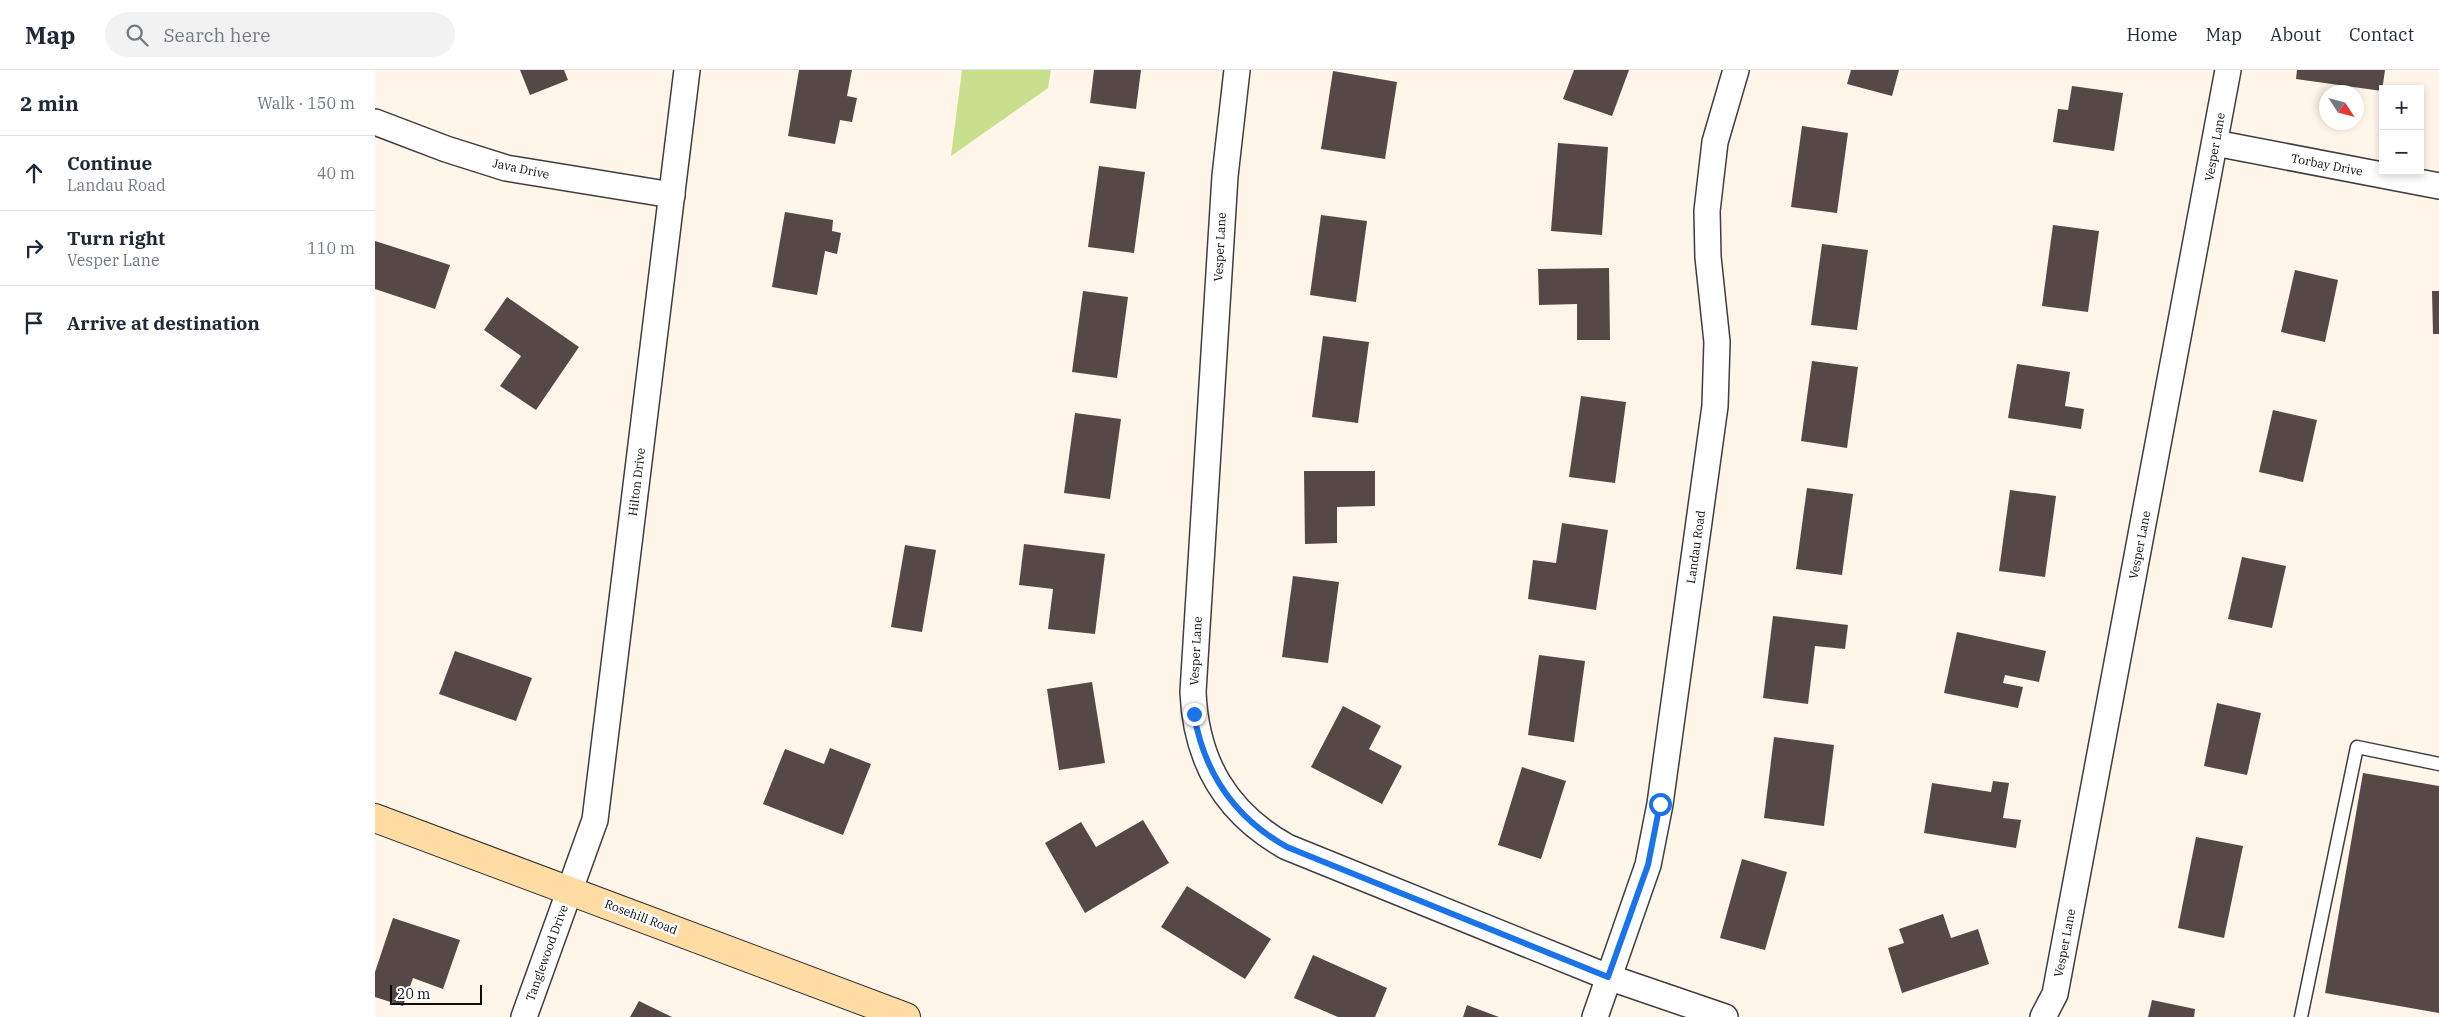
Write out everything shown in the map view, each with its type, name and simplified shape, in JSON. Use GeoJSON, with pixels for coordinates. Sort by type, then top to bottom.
{"type":"FeatureCollection","features":[{"type":"Feature","properties":{"kind":"main road","name":"Rosehill Road"},"geometry":{"type":"LineString","coordinates":[[375,818],[906,1017]]}},
{"type":"Feature","properties":{"kind":"street","name":"Hilton Drive"},"geometry":{"type":"LineString","coordinates":[[570,890],[595,820],[687,70]]}},
{"type":"Feature","properties":{"kind":"street","name":"Vesper Lane"},"geometry":{"type":"LineString","coordinates":[[1237,70],[1225,176],[1193,692],[1197,734],[1212,774],[1237,808],[1269,836],[1287,847],[1608,977],[1725,1017]]}},
{"type":"Feature","properties":{"kind":"street","name":"Landau Road"},"geometry":{"type":"LineString","coordinates":[[1595,1017],[1648,865],[1660,804],[1715,406],[1717,342],[1709,257],[1707,211],[1715,142],[1736,70]]}},
{"type":"Feature","properties":{"kind":"street","name":"Vesper Lane"},"geometry":{"type":"LineString","coordinates":[[2043,1017],[2055,994],[2229,70]]}},
{"type":"Feature","properties":{"kind":"street","name":"Java Drive"},"geometry":{"type":"LineString","coordinates":[[375,122],[446,149],[506,168],[672,195]]}},
{"type":"Feature","properties":{"kind":"street","name":"Torbay Drive"},"geometry":{"type":"LineString","coordinates":[[2215,143],[2439,186]]}},
{"type":"Feature","properties":{"kind":"street","name":"Tanglewood Drive"},"geometry":{"type":"LineString","coordinates":[[524,1017],[570,890]]}},
{"type":"Feature","properties":{"kind":"lane"},"geometry":{"type":"LineString","coordinates":[[2301,1017],[2357,747],[2439,764]]}},
{"type":"Feature","properties":{"kind":"green space"},"geometry":{"type":"Polygon","coordinates":[[[962,70],[1051,70],[1048,88],[951,156],[962,70]]]}},
{"type":"Feature","properties":{"kind":"building"},"geometry":{"type":"Polygon","coordinates":[[[520,70],[564,70],[568,80],[530,95],[520,70]]]}},
{"type":"Feature","properties":{"kind":"building"},"geometry":{"type":"Polygon","coordinates":[[[799,70],[852,70],[847,96],[857,98],[852,122],[840,120],[835,144],[788,136],[799,70]]]}},
{"type":"Feature","properties":{"kind":"building"},"geometry":{"type":"Polygon","coordinates":[[[1094,70],[1141,70],[1136,109],[1090,103],[1094,70]]]}},
{"type":"Feature","properties":{"kind":"building"},"geometry":{"type":"Polygon","coordinates":[[[1574,70],[1629,70],[1612,116],[1563,99],[1574,70]]]}},
{"type":"Feature","properties":{"kind":"building"},"geometry":{"type":"Polygon","coordinates":[[[1851,70],[1899,70],[1892,96],[1847,84],[1851,70]]]}},
{"type":"Feature","properties":{"kind":"building"},"geometry":{"type":"Polygon","coordinates":[[[2297,70],[2385,70],[2383,85],[2379,85],[2379,91],[2364,88],[2364,85],[2339,85],[2296,79],[2297,70]]]}},
{"type":"Feature","properties":{"kind":"building"},"geometry":{"type":"Polygon","coordinates":[[[1333,71],[1397,82],[1385,159],[1321,149],[1333,71]]]}},
{"type":"Feature","properties":{"kind":"building"},"geometry":{"type":"Polygon","coordinates":[[[2072,86],[2123,93],[2114,151],[2053,142],[2058,109],[2068,110],[2072,86]]]}},
{"type":"Feature","properties":{"kind":"building"},"geometry":{"type":"Polygon","coordinates":[[[1802,126],[1848,133],[1837,213],[1791,207],[1802,126]]]}},
{"type":"Feature","properties":{"kind":"building"},"geometry":{"type":"Polygon","coordinates":[[[1558,143],[1608,147],[1602,235],[1551,231],[1558,143]]]}},
{"type":"Feature","properties":{"kind":"building"},"geometry":{"type":"Polygon","coordinates":[[[1099,166],[1145,172],[1134,253],[1088,247],[1099,166]]]}},
{"type":"Feature","properties":{"kind":"building"},"geometry":{"type":"Polygon","coordinates":[[[785,212],[833,220],[832,231],[841,233],[837,254],[825,251],[817,295],[772,287],[785,212]]]}},
{"type":"Feature","properties":{"kind":"building"},"geometry":{"type":"Polygon","coordinates":[[[1321,215],[1367,221],[1356,302],[1310,295],[1321,215]]]}},
{"type":"Feature","properties":{"kind":"building"},"geometry":{"type":"Polygon","coordinates":[[[2053,225],[2099,231],[2088,312],[2042,306],[2053,225]]]}},
{"type":"Feature","properties":{"kind":"building"},"geometry":{"type":"Polygon","coordinates":[[[375,241],[450,265],[435,309],[375,289],[375,241]]]}},
{"type":"Feature","properties":{"kind":"building"},"geometry":{"type":"Polygon","coordinates":[[[1822,244],[1868,250],[1857,330],[1811,325],[1822,244]]]}},
{"type":"Feature","properties":{"kind":"building"},"geometry":{"type":"Polygon","coordinates":[[[1609,268],[1610,340],[1577,340],[1577,304],[1539,305],[1538,269],[1609,268]]]}},
{"type":"Feature","properties":{"kind":"building"},"geometry":{"type":"Polygon","coordinates":[[[2295,270],[2338,280],[2325,342],[2281,332],[2295,270]]]}},
{"type":"Feature","properties":{"kind":"building"},"geometry":{"type":"Polygon","coordinates":[[[1083,291],[1128,297],[1117,378],[1072,372],[1083,291]]]}},
{"type":"Feature","properties":{"kind":"building"},"geometry":{"type":"Polygon","coordinates":[[[2432,291],[2439,291],[2439,334],[2433,334],[2432,291]]]}},
{"type":"Feature","properties":{"kind":"building"},"geometry":{"type":"Polygon","coordinates":[[[507,297],[579,347],[536,410],[500,386],[521,356],[484,330],[507,297]]]}},
{"type":"Feature","properties":{"kind":"building"},"geometry":{"type":"Polygon","coordinates":[[[1323,336],[1369,342],[1358,423],[1312,417],[1323,336]]]}},
{"type":"Feature","properties":{"kind":"building"},"geometry":{"type":"Polygon","coordinates":[[[1812,361],[1858,367],[1847,448],[1801,441],[1812,361]]]}},
{"type":"Feature","properties":{"kind":"building"},"geometry":{"type":"Polygon","coordinates":[[[2017,364],[2070,372],[2065,406],[2084,409],[2081,429],[2008,418],[2017,364]]]}},
{"type":"Feature","properties":{"kind":"building"},"geometry":{"type":"Polygon","coordinates":[[[1581,396],[1626,402],[1615,483],[1569,477],[1581,396]]]}},
{"type":"Feature","properties":{"kind":"building"},"geometry":{"type":"Polygon","coordinates":[[[2273,410],[2317,420],[2303,482],[2259,472],[2273,410]]]}},
{"type":"Feature","properties":{"kind":"building"},"geometry":{"type":"Polygon","coordinates":[[[1075,413],[1121,419],[1110,499],[1064,493],[1075,413]]]}},
{"type":"Feature","properties":{"kind":"building"},"geometry":{"type":"Polygon","coordinates":[[[1304,471],[1375,471],[1375,506],[1337,507],[1337,543],[1305,544],[1304,471]]]}},
{"type":"Feature","properties":{"kind":"building"},"geometry":{"type":"Polygon","coordinates":[[[1807,488],[1853,494],[1842,575],[1796,569],[1807,488]]]}},
{"type":"Feature","properties":{"kind":"building"},"geometry":{"type":"Polygon","coordinates":[[[2010,490],[2056,496],[2045,577],[1999,571],[2010,490]]]}},
{"type":"Feature","properties":{"kind":"building"},"geometry":{"type":"Polygon","coordinates":[[[1562,523],[1608,530],[1596,610],[1528,599],[1533,560],[1556,563],[1562,523]]]}},
{"type":"Feature","properties":{"kind":"building"},"geometry":{"type":"Polygon","coordinates":[[[1024,544],[1105,554],[1095,634],[1048,629],[1053,589],[1019,585],[1024,544]]]}},
{"type":"Feature","properties":{"kind":"building"},"geometry":{"type":"Polygon","coordinates":[[[905,545],[936,550],[922,632],[891,627],[905,545]]]}},
{"type":"Feature","properties":{"kind":"building"},"geometry":{"type":"Polygon","coordinates":[[[2242,557],[2286,566],[2272,628],[2228,619],[2242,557]]]}},
{"type":"Feature","properties":{"kind":"building"},"geometry":{"type":"Polygon","coordinates":[[[1293,576],[1339,582],[1328,663],[1282,657],[1293,576]]]}},
{"type":"Feature","properties":{"kind":"building"},"geometry":{"type":"Polygon","coordinates":[[[1773,616],[1848,625],[1845,649],[1815,646],[1808,704],[1763,698],[1773,616]]]}},
{"type":"Feature","properties":{"kind":"building"},"geometry":{"type":"Polygon","coordinates":[[[1957,632],[2046,651],[2039,682],[2005,675],[2003,683],[2023,687],[2018,708],[1944,693],[1957,632]]]}},
{"type":"Feature","properties":{"kind":"building"},"geometry":{"type":"Polygon","coordinates":[[[455,651],[532,678],[516,721],[439,694],[455,651]]]}},
{"type":"Feature","properties":{"kind":"building"},"geometry":{"type":"Polygon","coordinates":[[[1539,655],[1585,661],[1574,742],[1528,735],[1539,655]]]}},
{"type":"Feature","properties":{"kind":"building"},"geometry":{"type":"Polygon","coordinates":[[[1092,682],[1105,763],[1059,770],[1047,689],[1092,682]]]}},
{"type":"Feature","properties":{"kind":"building"},"geometry":{"type":"Polygon","coordinates":[[[2217,703],[2261,713],[2247,775],[2204,766],[2217,703]]]}},
{"type":"Feature","properties":{"kind":"building"},"geometry":{"type":"Polygon","coordinates":[[[1343,706],[1381,726],[1369,749],[1402,766],[1382,804],[1311,767],[1343,706]]]}},
{"type":"Feature","properties":{"kind":"building"},"geometry":{"type":"Polygon","coordinates":[[[1774,737],[1834,745],[1824,826],[1764,818],[1774,737]]]}},
{"type":"Feature","properties":{"kind":"building"},"geometry":{"type":"Polygon","coordinates":[[[830,748],[871,764],[843,835],[763,804],[785,749],[824,764],[830,748]]]}},
{"type":"Feature","properties":{"kind":"building"},"geometry":{"type":"Polygon","coordinates":[[[1522,767],[1566,781],[1541,859],[1498,845],[1522,767]]]}},
{"type":"Feature","properties":{"kind":"building"},"geometry":{"type":"Polygon","coordinates":[[[2363,773],[2439,786],[2439,1013],[2325,993],[2363,773]]]}},
{"type":"Feature","properties":{"kind":"building"},"geometry":{"type":"Polygon","coordinates":[[[1993,781],[2009,783],[2003,818],[2021,820],[2016,848],[1924,833],[1932,783],[1991,792],[1993,781]]]}},
{"type":"Feature","properties":{"kind":"building"},"geometry":{"type":"Polygon","coordinates":[[[1143,820],[1169,863],[1085,913],[1045,843],[1081,822],[1096,847],[1143,820]]]}},
{"type":"Feature","properties":{"kind":"building"},"geometry":{"type":"Polygon","coordinates":[[[2196,837],[2243,846],[2224,938],[2178,928],[2196,837]]]}},
{"type":"Feature","properties":{"kind":"building"},"geometry":{"type":"Polygon","coordinates":[[[1742,859],[1787,872],[1765,950],[1720,938],[1742,859]]]}},
{"type":"Feature","properties":{"kind":"building"},"geometry":{"type":"Polygon","coordinates":[[[1187,886],[1271,939],[1245,979],[1161,927],[1187,886]]]}},
{"type":"Feature","properties":{"kind":"building"},"geometry":{"type":"Polygon","coordinates":[[[1943,914],[1951,938],[1978,929],[1989,964],[1902,993],[1888,948],[1904,943],[1899,929],[1943,914]]]}},
{"type":"Feature","properties":{"kind":"building"},"geometry":{"type":"Polygon","coordinates":[[[393,918],[460,940],[443,989],[413,978],[403,1006],[375,997],[375,972],[393,918]]]}},
{"type":"Feature","properties":{"kind":"building"},"geometry":{"type":"Polygon","coordinates":[[[1313,955],[1387,988],[1375,1017],[1338,1017],[1294,998],[1313,955]]]}},
{"type":"Feature","properties":{"kind":"building"},"geometry":{"type":"Polygon","coordinates":[[[2152,1000],[2195,1009],[2194,1017],[2148,1017],[2152,1000]]]}},
{"type":"Feature","properties":{"kind":"building"},"geometry":{"type":"Polygon","coordinates":[[[639,1001],[672,1017],[630,1017],[639,1001]]]}},
{"type":"Feature","properties":{"kind":"building"},"geometry":{"type":"Polygon","coordinates":[[[1467,1005],[1499,1017],[1463,1017],[1467,1005]]]}},
{"type":"Feature","properties":{"kind":"route"},"geometry":{"type":"LineString","coordinates":[[1194,714],[1197,734],[1204,755],[1212,774],[1223,792],[1237,808],[1269,836],[1287,847],[1608,977],[1648,865],[1660,804]]}}]}
